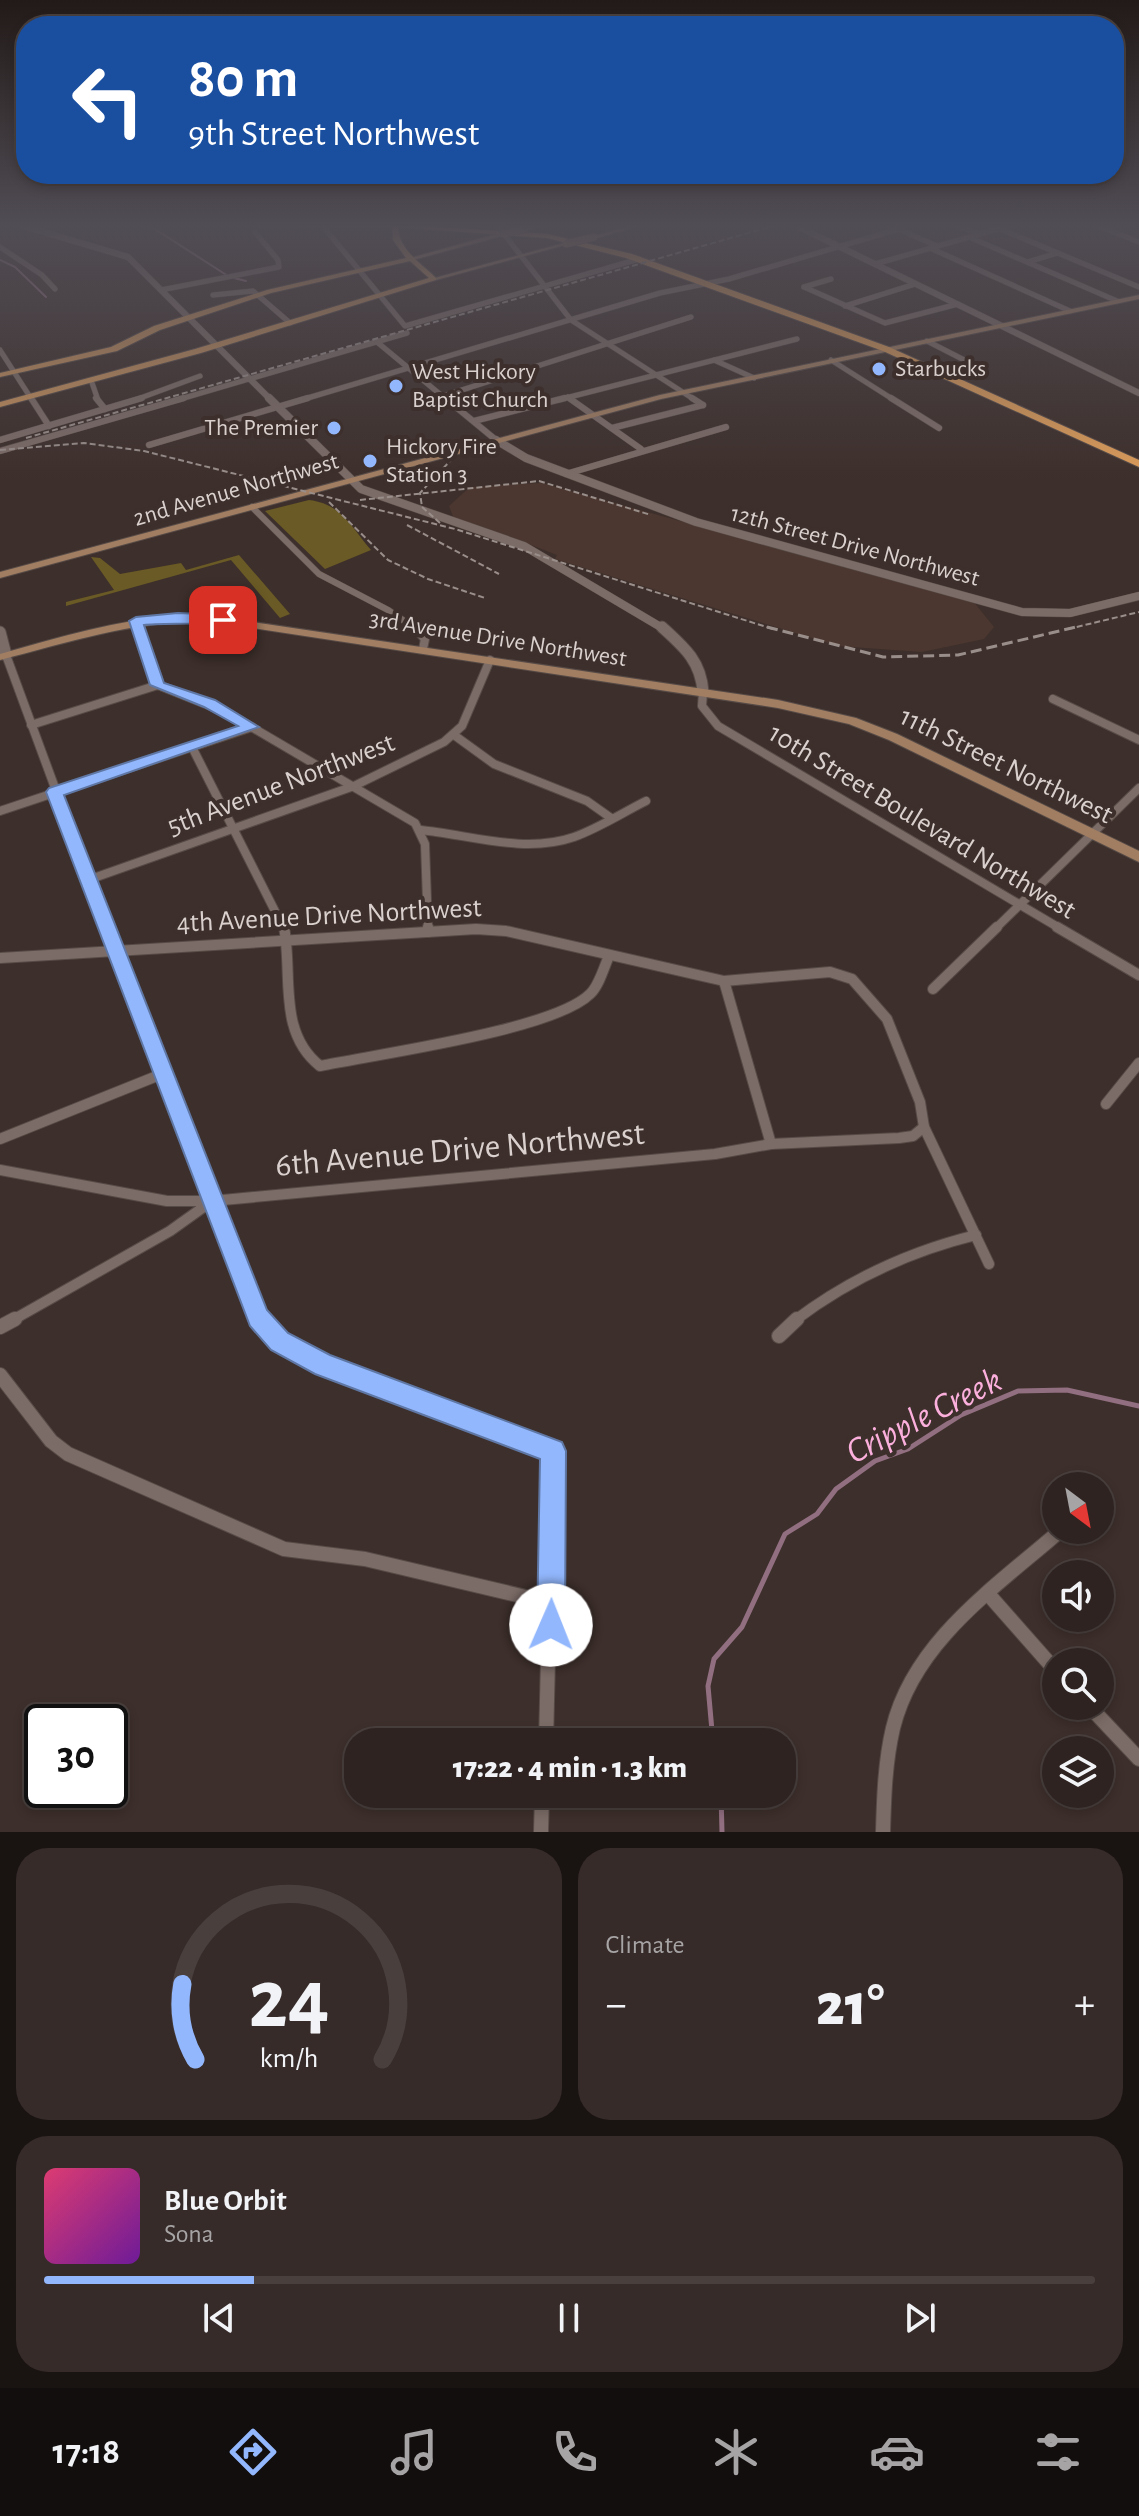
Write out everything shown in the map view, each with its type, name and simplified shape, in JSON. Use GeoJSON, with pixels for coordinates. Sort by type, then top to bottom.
{"type":"FeatureCollection","features":[{"type":"Feature","properties":{"kind":"highway"},"geometry":{"type":"LineString","coordinates":[[785,309],[890,348],[1139,456]]}},
{"type":"Feature","properties":{"kind":"highway"},"geometry":{"type":"LineString","coordinates":[[890,348],[1139,464]]}},
{"type":"Feature","properties":{"kind":"main road"},"geometry":{"type":"LineString","coordinates":[[0,375],[114,349],[212,309]]}},
{"type":"Feature","properties":{"kind":"main road"},"geometry":{"type":"LineString","coordinates":[[0,405],[218,345],[333,309]]}},
{"type":"Feature","properties":{"kind":"main road","name":"2nd Avenue Northwest"},"geometry":{"type":"LineString","coordinates":[[0,575],[592,414],[831,360],[1077,309]]}},
{"type":"Feature","properties":{"kind":"main road","name":"3rd Avenue Drive Northwest"},"geometry":{"type":"LineString","coordinates":[[2,656],[136,621],[178,617],[223,620],[703,692],[789,706],[852,721]]}},
{"type":"Feature","properties":{"kind":"main road","name":"11th Street Northwest"},"geometry":{"type":"LineString","coordinates":[[852,721],[922,750],[1139,857]]}},
{"type":"Feature","properties":{"kind":"street"},"geometry":{"type":"LineString","coordinates":[[181,309],[350,479],[380,499],[538,553],[656,621],[692,655],[702,675],[703,692]]}},
{"type":"Feature","properties":{"kind":"street"},"geometry":{"type":"LineString","coordinates":[[275,309],[290,323]]}},
{"type":"Feature","properties":{"kind":"street"},"geometry":{"type":"LineString","coordinates":[[391,309],[405,326],[466,309]]}},
{"type":"Feature","properties":{"kind":"street"},"geometry":{"type":"LineString","coordinates":[[563,309],[571,320],[703,405],[612,428]]}},
{"type":"Feature","properties":{"kind":"street"},"geometry":{"type":"LineString","coordinates":[[149,445],[605,309]]}},
{"type":"Feature","properties":{"kind":"street"},"geometry":{"type":"LineString","coordinates":[[853,309],[885,323],[937,309]]}},
{"type":"Feature","properties":{"kind":"street"},"geometry":{"type":"LineString","coordinates":[[969,309],[1139,393]]}},
{"type":"Feature","properties":{"kind":"street"},"geometry":{"type":"LineString","coordinates":[[443,396],[691,317]]}},
{"type":"Feature","properties":{"kind":"street"},"geometry":{"type":"LineString","coordinates":[[0,451],[407,333]]}},
{"type":"Feature","properties":{"kind":"street"},"geometry":{"type":"LineString","coordinates":[[474,421],[797,339]]}},
{"type":"Feature","properties":{"kind":"street"},"geometry":{"type":"LineString","coordinates":[[927,341],[974,365]]}},
{"type":"Feature","properties":{"kind":"street"},"geometry":{"type":"LineString","coordinates":[[377,342],[496,440]]}},
{"type":"Feature","properties":{"kind":"street"},"geometry":{"type":"LineString","coordinates":[[0,350],[49,426]]}},
{"type":"Feature","properties":{"kind":"street"},"geometry":{"type":"LineString","coordinates":[[714,360],[754,378]]}},
{"type":"Feature","properties":{"kind":"street"},"geometry":{"type":"LineString","coordinates":[[831,360],[939,428]]}},
{"type":"Feature","properties":{"kind":"street"},"geometry":{"type":"LineString","coordinates":[[0,440],[168,390],[200,376]]}},
{"type":"Feature","properties":{"kind":"street"},"geometry":{"type":"LineString","coordinates":[[91,380],[95,396],[105,409]]}},
{"type":"Feature","properties":{"kind":"street"},"geometry":{"type":"LineString","coordinates":[[568,397],[641,449]]}},
{"type":"Feature","properties":{"kind":"street"},"geometry":{"type":"LineString","coordinates":[[566,474],[641,449],[726,427]]}},
{"type":"Feature","properties":{"kind":"street","name":"12th Street Drive Northwest"},"geometry":{"type":"LineString","coordinates":[[496,440],[518,455],[696,522],[1022,612],[1070,613],[1139,596]]}},
{"type":"Feature","properties":{"kind":"street"},"geometry":{"type":"LineString","coordinates":[[252,507],[321,576],[391,611],[421,633],[425,639],[423,649]]}},
{"type":"Feature","properties":{"kind":"street"},"geometry":{"type":"LineString","coordinates":[[136,621],[158,685]]}},
{"type":"Feature","properties":{"kind":"street"},"geometry":{"type":"LineString","coordinates":[[0,632],[2,656],[258,1317],[279,1341],[324,1365],[553,1451],[547,1728]]}},
{"type":"Feature","properties":{"kind":"street"},"geometry":{"type":"LineString","coordinates":[[490,660],[466,717],[454,735],[494,764],[587,801],[611,818]]}},
{"type":"Feature","properties":{"kind":"street"},"geometry":{"type":"LineString","coordinates":[[31,725],[158,685],[209,704],[415,823],[421,830],[425,844],[428,932]]}},
{"type":"Feature","properties":{"kind":"street","name":"10th Street Boulevard Northwest"},"geometry":{"type":"LineString","coordinates":[[703,692],[702,706],[718,726],[1139,975]]}},
{"type":"Feature","properties":{"kind":"street"},"geometry":{"type":"LineString","coordinates":[[1053,699],[1139,740]]}},
{"type":"Feature","properties":{"kind":"street"},"geometry":{"type":"LineString","coordinates":[[0,811],[252,727]]}},
{"type":"Feature","properties":{"kind":"street","name":"5th Avenue Northwest"},"geometry":{"type":"LineString","coordinates":[[88,880],[354,786],[454,735]]}},
{"type":"Feature","properties":{"kind":"street"},"geometry":{"type":"LineString","coordinates":[[192,747],[288,939],[291,1020],[305,1053],[320,1066],[512,1027],[566,1011],[592,993],[609,956]]}},
{"type":"Feature","properties":{"kind":"street"},"geometry":{"type":"LineString","coordinates":[[933,989],[1139,788]]}},
{"type":"Feature","properties":{"kind":"street"},"geometry":{"type":"LineString","coordinates":[[421,830],[537,844],[563,840],[646,801]]}},
{"type":"Feature","properties":{"kind":"street","name":"4th Avenue Drive Northwest"},"geometry":{"type":"LineString","coordinates":[[0,958],[288,939],[506,931],[724,981],[830,972],[845,975],[866,991],[887,1019],[920,1102],[924,1127]]}},
{"type":"Feature","properties":{"kind":"street"},"geometry":{"type":"LineString","coordinates":[[724,981],[771,1144]]}},
{"type":"Feature","properties":{"kind":"street"},"geometry":{"type":"LineString","coordinates":[[1106,1104],[1139,1063]]}},
{"type":"Feature","properties":{"kind":"street"},"geometry":{"type":"LineString","coordinates":[[0,1139],[162,1074]]}},
{"type":"Feature","properties":{"kind":"street"},"geometry":{"type":"LineString","coordinates":[[924,1127],[989,1264]]}},
{"type":"Feature","properties":{"kind":"street","name":"6th Avenue Drive Northwest"},"geometry":{"type":"LineString","coordinates":[[0,1170],[167,1201],[212,1201],[715,1154],[771,1144],[899,1138],[913,1136],[924,1127]]}},
{"type":"Feature","properties":{"kind":"street"},"geometry":{"type":"LineString","coordinates":[[0,1327],[170,1231],[212,1201]]}},
{"type":"Feature","properties":{"kind":"street"},"geometry":{"type":"LineString","coordinates":[[779,1336],[792,1319],[840,1291],[949,1240],[976,1235]]}},
{"type":"Feature","properties":{"kind":"street"},"geometry":{"type":"LineString","coordinates":[[0,1375],[51,1441],[68,1454],[232,1528],[284,1549],[365,1559],[551,1603]]}},
{"type":"Feature","properties":{"kind":"street"},"geometry":{"type":"LineString","coordinates":[[883,1832],[888,1738],[904,1689],[929,1648],[1045,1544]]}},
{"type":"Feature","properties":{"kind":"street"},"geometry":{"type":"LineString","coordinates":[[989,1595],[1042,1655]]}},
{"type":"Feature","properties":{"kind":"street"},"geometry":{"type":"LineString","coordinates":[[1102,1720],[1139,1759]]}},
{"type":"Feature","properties":{"kind":"street"},"geometry":{"type":"LineString","coordinates":[[541,1832],[542,1808]]}},
{"type":"Feature","properties":{"kind":"shaded area"},"geometry":{"type":"Polygon","coordinates":[[[541,483],[973,601],[994,627],[984,639],[922,652],[838,646],[555,559],[557,555],[454,519],[449,506],[470,487],[541,483]]]}},
{"type":"Feature","properties":{"kind":"shaded area"},"geometry":{"type":"Polygon","coordinates":[[[309,500],[330,506],[338,512],[371,550],[325,569],[265,511],[309,500]]]}},
{"type":"Feature","properties":{"kind":"shaded area"},"geometry":{"type":"Polygon","coordinates":[[[239,555],[290,614],[280,618],[231,560],[66,606],[66,602],[114,590],[91,557],[100,558],[120,574],[181,563],[186,570],[239,555]]]}},
{"type":"Feature","properties":{"kind":"waterway","name":"Cripple Creek"},"geometry":{"type":"LineString","coordinates":[[712,1728],[708,1686],[714,1659],[742,1627],[785,1534],[817,1514],[836,1489],[875,1461],[908,1449],[961,1415],[1018,1391],[1067,1390],[1139,1406]]}},
{"type":"Feature","properties":{"kind":"waterway","name":"Cripple Creek"},"geometry":{"type":"LineString","coordinates":[[721,1808],[722,1832]]}},
{"type":"Feature","properties":{"kind":"railway"},"geometry":{"type":"LineString","coordinates":[[26,438],[479,309]]}},
{"type":"Feature","properties":{"kind":"railway"},"geometry":{"type":"LineString","coordinates":[[0,450],[84,443],[144,451],[455,529],[773,629]]}},
{"type":"Feature","properties":{"kind":"railway"},"geometry":{"type":"LineString","coordinates":[[420,494],[451,460]]}},
{"type":"Feature","properties":{"kind":"railway"},"geometry":{"type":"LineString","coordinates":[[420,494],[539,481],[651,515]]}},
{"type":"Feature","properties":{"kind":"railway"},"geometry":{"type":"LineString","coordinates":[[360,500],[420,494]]}},
{"type":"Feature","properties":{"kind":"railway"},"geometry":{"type":"LineString","coordinates":[[420,494],[422,507],[440,523]]}},
{"type":"Feature","properties":{"kind":"railway"},"geometry":{"type":"LineString","coordinates":[[329,502],[388,560],[428,579],[485,598]]}},
{"type":"Feature","properties":{"kind":"railway"},"geometry":{"type":"LineString","coordinates":[[407,525],[499,574]]}},
{"type":"Feature","properties":{"kind":"railway"},"geometry":{"type":"LineString","coordinates":[[1068,629],[1139,612]]}},
{"type":"Feature","properties":{"kind":"railway"},"geometry":{"type":"LineString","coordinates":[[767,627],[883,657],[958,655],[1076,627]]}},
{"type":"Feature","properties":{"kind":"place","name":"Starbucks"},"geometry":{"type":"Point","coordinates":[879,369]}},
{"type":"Feature","properties":{"kind":"place","name":"West Hickory Baptist Church"},"geometry":{"type":"Point","coordinates":[396,386]}},
{"type":"Feature","properties":{"kind":"place","name":"The Premier"},"geometry":{"type":"Point","coordinates":[334,428]}},
{"type":"Feature","properties":{"kind":"place","name":"Hickory Fire Station 3"},"geometry":{"type":"Point","coordinates":[370,461]}},
{"type":"Feature","properties":{"kind":"route"},"geometry":{"type":"LineString","coordinates":[[223,620],[178,617],[136,621],[158,685],[209,704],[252,727],[55,792],[258,1317],[279,1341],[324,1365],[553,1451],[551,1625]]}}]}
